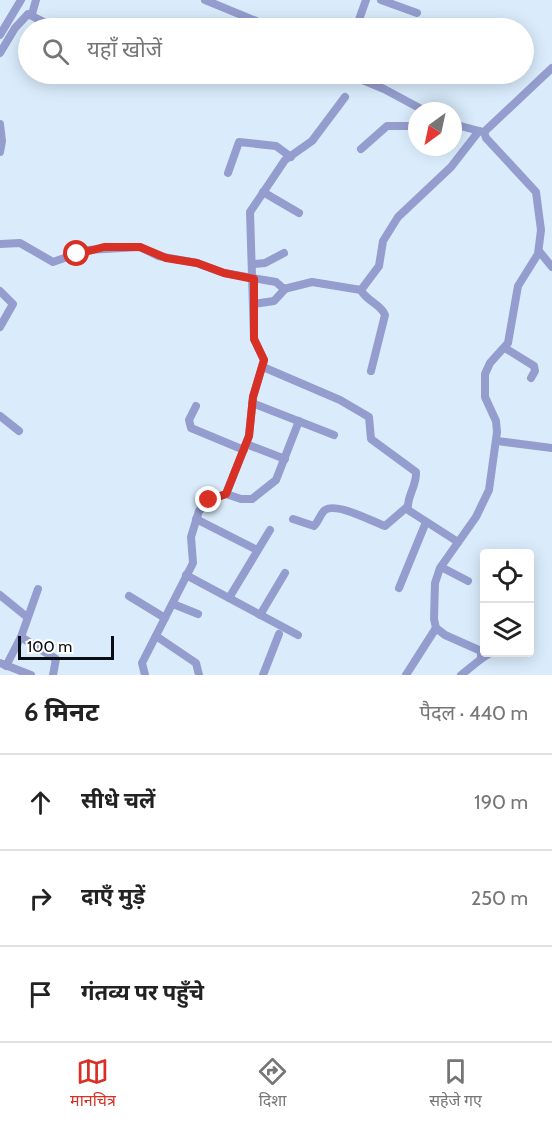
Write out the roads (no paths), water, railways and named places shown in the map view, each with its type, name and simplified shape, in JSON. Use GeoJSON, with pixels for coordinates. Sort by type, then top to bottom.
{"type":"FeatureCollection","features":[{"type":"Feature","properties":{"kind":"street"},"geometry":{"type":"LineString","coordinates":[[0,35],[21,0]]}},
{"type":"Feature","properties":{"kind":"street"},"geometry":{"type":"LineString","coordinates":[[32,14],[36,0]]}},
{"type":"Feature","properties":{"kind":"street"},"geometry":{"type":"LineString","coordinates":[[205,0],[249,18]]}},
{"type":"Feature","properties":{"kind":"street"},"geometry":{"type":"LineString","coordinates":[[381,0],[417,13]]}},
{"type":"Feature","properties":{"kind":"street"},"geometry":{"type":"LineString","coordinates":[[359,18],[364,1]]}},
{"type":"Feature","properties":{"kind":"street"},"geometry":{"type":"LineString","coordinates":[[23,18],[32,14],[39,18]]}},
{"type":"Feature","properties":{"kind":"street"},"geometry":{"type":"LineString","coordinates":[[0,53],[18,25]]}},
{"type":"Feature","properties":{"kind":"street"},"geometry":{"type":"LineString","coordinates":[[361,290],[379,266],[383,241],[398,217],[451,167],[481,131],[552,68]]}},
{"type":"Feature","properties":{"kind":"street"},"geometry":{"type":"LineString","coordinates":[[372,84],[408,102]]}},
{"type":"Feature","properties":{"kind":"street"},"geometry":{"type":"LineString","coordinates":[[226,494],[245,447],[252,403],[262,367],[263,355],[254,339],[254,264],[250,213],[263,192],[291,157],[316,137],[345,97]]}},
{"type":"Feature","properties":{"kind":"street"},"geometry":{"type":"LineString","coordinates":[[0,124],[2,141],[0,152]]}},
{"type":"Feature","properties":{"kind":"street"},"geometry":{"type":"LineString","coordinates":[[361,149],[387,126],[408,126]]}},
{"type":"Feature","properties":{"kind":"street"},"geometry":{"type":"LineString","coordinates":[[462,126],[481,131],[536,192],[541,230],[539,251],[518,286],[505,348],[490,363],[483,383],[485,397],[496,421],[497,441],[489,490],[477,517],[441,567],[435,590],[436,628],[445,635],[481,651],[481,659]]}},
{"type":"Feature","properties":{"kind":"street"},"geometry":{"type":"LineString","coordinates":[[228,174],[239,142],[276,146],[291,157]]}},
{"type":"Feature","properties":{"kind":"street"},"geometry":{"type":"LineString","coordinates":[[263,192],[299,213]]}},
{"type":"Feature","properties":{"kind":"street"},"geometry":{"type":"LineString","coordinates":[[0,244],[20,243],[52,262],[87,250],[140,247],[166,258],[197,263],[224,273],[276,282],[285,289]]}},
{"type":"Feature","properties":{"kind":"street"},"geometry":{"type":"LineString","coordinates":[[539,251],[552,267]]}},
{"type":"Feature","properties":{"kind":"street"},"geometry":{"type":"LineString","coordinates":[[254,264],[265,263],[284,253]]}},
{"type":"Feature","properties":{"kind":"street"},"geometry":{"type":"LineString","coordinates":[[253,304],[274,302],[285,289],[312,282],[361,290]]}},
{"type":"Feature","properties":{"kind":"street"},"geometry":{"type":"LineString","coordinates":[[361,290],[364,296],[382,309],[385,315],[371,371]]}},
{"type":"Feature","properties":{"kind":"street"},"geometry":{"type":"LineString","coordinates":[[0,291],[13,304],[0,327]]}},
{"type":"Feature","properties":{"kind":"street"},"geometry":{"type":"LineString","coordinates":[[505,348],[534,366],[535,371],[531,378]]}},
{"type":"Feature","properties":{"kind":"street"},"geometry":{"type":"LineString","coordinates":[[262,367],[340,400],[369,417],[371,439],[416,472],[416,483],[407,507],[385,526],[356,513],[329,509],[323,512],[314,526],[293,519]]}},
{"type":"Feature","properties":{"kind":"street"},"geometry":{"type":"LineString","coordinates":[[252,403],[334,435]]}},
{"type":"Feature","properties":{"kind":"street"},"geometry":{"type":"LineString","coordinates":[[196,406],[189,420],[191,428],[285,459]]}},
{"type":"Feature","properties":{"kind":"street"},"geometry":{"type":"LineString","coordinates":[[0,416],[19,431]]}},
{"type":"Feature","properties":{"kind":"street"},"geometry":{"type":"LineString","coordinates":[[145,675],[142,663],[193,563],[190,544],[202,505],[226,494],[247,500],[252,499],[276,480],[298,421]]}},
{"type":"Feature","properties":{"kind":"street"},"geometry":{"type":"LineString","coordinates":[[497,441],[552,448]]}},
{"type":"Feature","properties":{"kind":"street"},"geometry":{"type":"LineString","coordinates":[[407,507],[411,513],[459,542]]}},
{"type":"Feature","properties":{"kind":"street"},"geometry":{"type":"LineString","coordinates":[[196,519],[257,550]]}},
{"type":"Feature","properties":{"kind":"street"},"geometry":{"type":"LineString","coordinates":[[399,588],[426,522]]}},
{"type":"Feature","properties":{"kind":"street"},"geometry":{"type":"LineString","coordinates":[[229,598],[270,530]]}},
{"type":"Feature","properties":{"kind":"street"},"geometry":{"type":"LineString","coordinates":[[441,567],[468,581]]}},
{"type":"Feature","properties":{"kind":"street"},"geometry":{"type":"LineString","coordinates":[[260,615],[285,573]]}},
{"type":"Feature","properties":{"kind":"street"},"geometry":{"type":"LineString","coordinates":[[186,575],[298,635]]}},
{"type":"Feature","properties":{"kind":"street"},"geometry":{"type":"LineString","coordinates":[[31,675],[3,665],[21,638],[38,589]]}},
{"type":"Feature","properties":{"kind":"street"},"geometry":{"type":"LineString","coordinates":[[0,595],[27,617]]}},
{"type":"Feature","properties":{"kind":"street"},"geometry":{"type":"LineString","coordinates":[[129,596],[165,618]]}},
{"type":"Feature","properties":{"kind":"street"},"geometry":{"type":"LineString","coordinates":[[173,604],[198,614]]}},
{"type":"Feature","properties":{"kind":"street"},"geometry":{"type":"LineString","coordinates":[[406,675],[436,628]]}},
{"type":"Feature","properties":{"kind":"street"},"geometry":{"type":"LineString","coordinates":[[263,675],[279,634]]}},
{"type":"Feature","properties":{"kind":"street"},"geometry":{"type":"LineString","coordinates":[[156,636],[196,663],[199,675]]}},
{"type":"Feature","properties":{"kind":"street"},"geometry":{"type":"LineString","coordinates":[[21,638],[56,659],[53,675]]}},
{"type":"Feature","properties":{"kind":"street"},"geometry":{"type":"LineString","coordinates":[[461,675],[484,657]]}}]}
